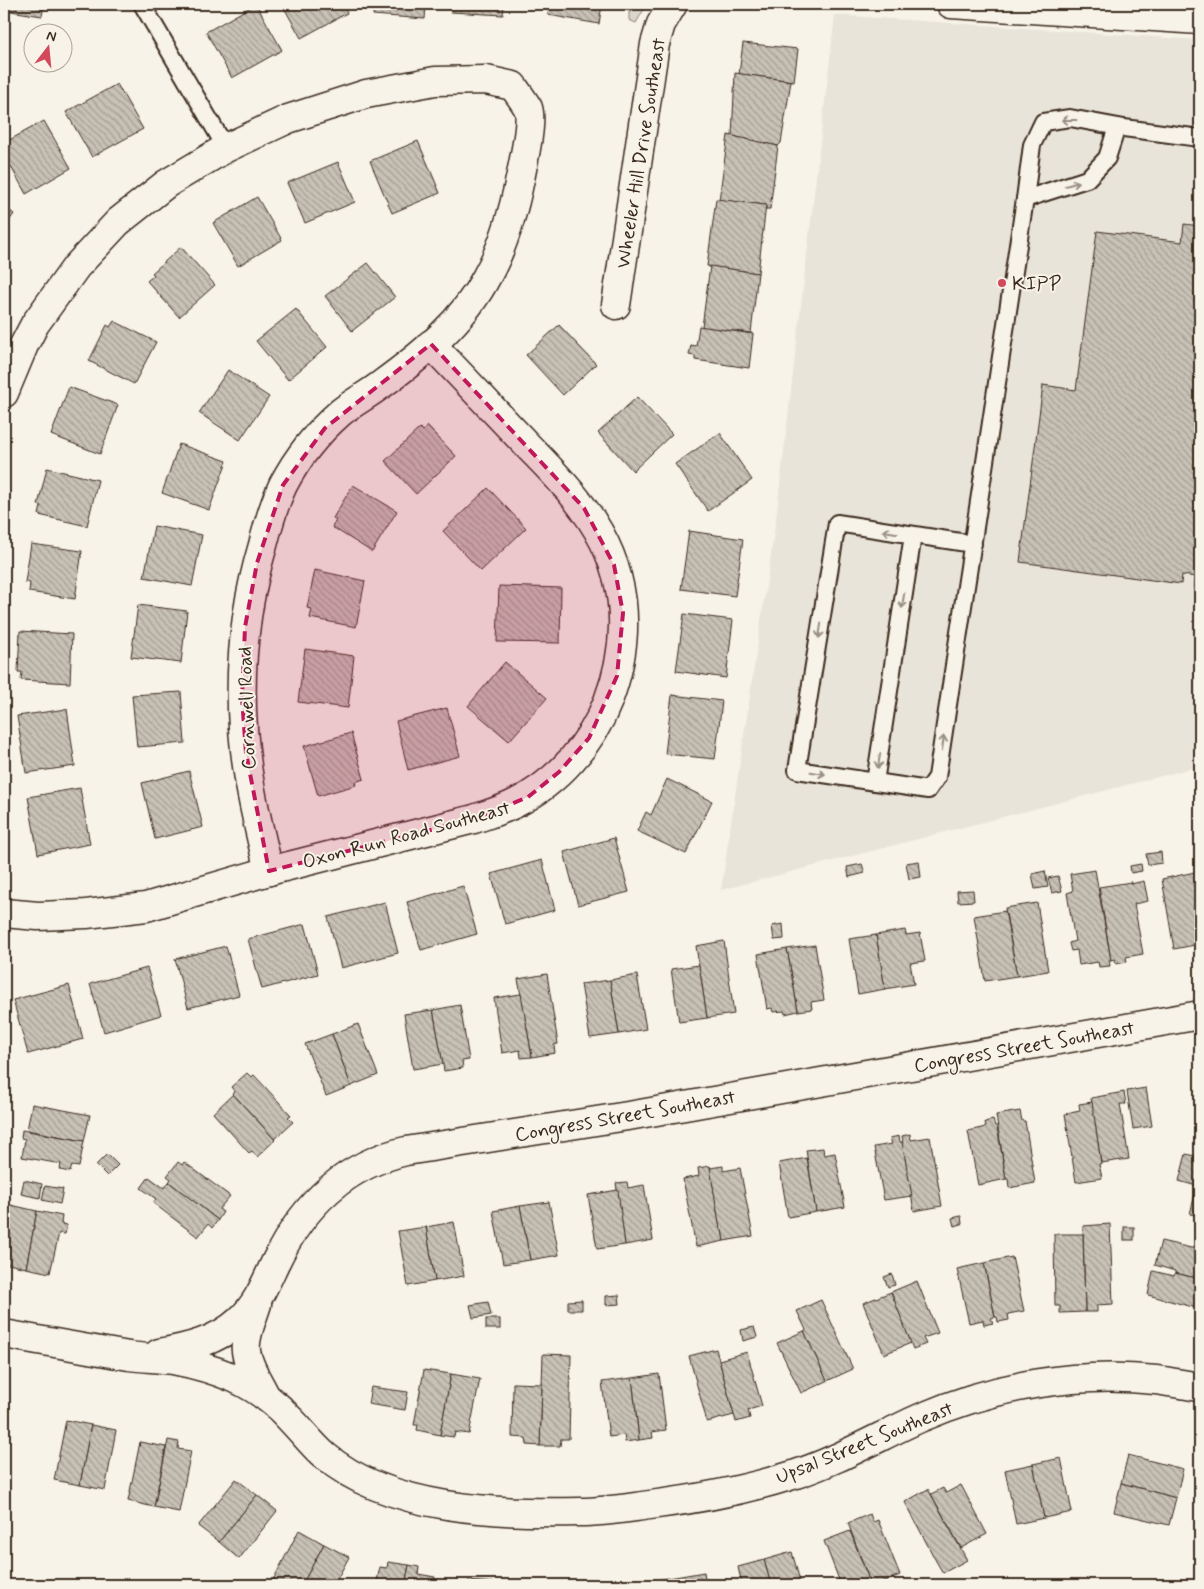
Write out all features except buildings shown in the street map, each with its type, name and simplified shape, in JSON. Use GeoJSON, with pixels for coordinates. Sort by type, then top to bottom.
{"type":"FeatureCollection","features":[{"type":"Feature","properties":{"kind":"street","name":"Wheeler Hill Drive Southeast"},"geometry":{"type":"LineString","coordinates":[[616,305],[655,44],[661,24],[673,4]]}},
{"type":"Feature","properties":{"kind":"street"},"geometry":{"type":"LineString","coordinates":[[951,4],[1200,20]]}},
{"type":"Feature","properties":{"kind":"street","name":"Cornwell Road"},"geometry":{"type":"LineString","coordinates":[[226,148],[288,119],[366,94],[434,81],[486,80],[513,86],[529,110],[523,165],[510,222],[496,260],[476,294],[460,315],[431,344],[399,371],[342,412],[325,428],[302,456],[286,480],[266,532],[250,595],[245,627],[242,657],[242,698],[249,780],[269,871]]}},
{"type":"Feature","properties":{"kind":"street"},"geometry":{"type":"LineString","coordinates":[[4,393],[35,324],[76,266],[118,222],[145,200],[166,184],[226,148]]}},
{"type":"Feature","properties":{"kind":"street","name":"Oxon Run Road Southeast"},"geometry":{"type":"LineString","coordinates":[[4,913],[38,916],[86,914],[146,907],[269,871],[474,819],[516,804],[549,781],[579,752],[606,708],[616,676],[622,644],[623,613],[614,564],[601,535],[584,508],[563,483],[431,344]]}},
{"type":"Feature","properties":{"kind":"street","name":"Congress Street Southeast"},"geometry":{"type":"LineString","coordinates":[[133,1357],[183,1349],[211,1340],[225,1332],[239,1321],[260,1295],[284,1246],[306,1213],[319,1198],[353,1171],[370,1162],[394,1154],[634,1115],[1200,1015]]}},
{"type":"Feature","properties":{"kind":"street"},"geometry":{"type":"LineString","coordinates":[[260,1295],[249,1326],[245,1350],[252,1370],[265,1395]]}},
{"type":"Feature","properties":{"kind":"street","name":"Upsal Street Southeast"},"geometry":{"type":"LineString","coordinates":[[4,1334],[133,1357],[173,1360],[217,1371],[249,1385],[265,1395],[291,1419],[312,1445],[352,1476],[389,1492],[434,1503],[521,1512],[582,1512],[623,1509],[731,1492],[825,1463],[942,1409],[1008,1389],[1069,1379],[1098,1378],[1158,1380],[1200,1387]]}},
{"type":"Feature","properties":{"kind":"lane"},"geometry":{"type":"LineString","coordinates":[[142,4],[226,148]]}},
{"type":"Feature","properties":{"kind":"lane"},"geometry":{"type":"LineString","coordinates":[[973,544],[837,523],[796,770],[928,790],[937,777],[973,544],[1025,199],[1032,145],[1043,122],[1070,118],[1117,127],[1200,138]]}},
{"type":"Feature","properties":{"kind":"lane"},"geometry":{"type":"LineString","coordinates":[[1025,199],[1087,179],[1107,158],[1117,127]]}},
{"type":"Feature","properties":{"kind":"lane"},"geometry":{"type":"LineString","coordinates":[[875,782],[913,535]]}},
{"type":"Feature","properties":{"kind":"highlighted area"},"geometry":{"type":"Polygon","coordinates":[[[431,344],[584,508],[614,565],[623,613],[617,676],[589,738],[559,772],[528,797],[474,819],[269,871],[246,753],[242,698],[245,627],[257,563],[283,485],[325,428],[431,344]]]}},
{"type":"Feature","properties":{"kind":"shaded area","name":"KIPP"},"geometry":{"type":"Polygon","coordinates":[[[835,15],[1200,40],[1200,766],[721,890],[775,527],[835,15]]]}},
{"type":"Feature","properties":{"kind":"green space"},"geometry":{"type":"Polygon","coordinates":[[[632,4],[647,4],[636,23],[629,20],[629,11],[632,4]]]}},
{"type":"Feature","properties":{"kind":"place","name":"KIPP"},"geometry":{"type":"Point","coordinates":[1002,283]}}]}
